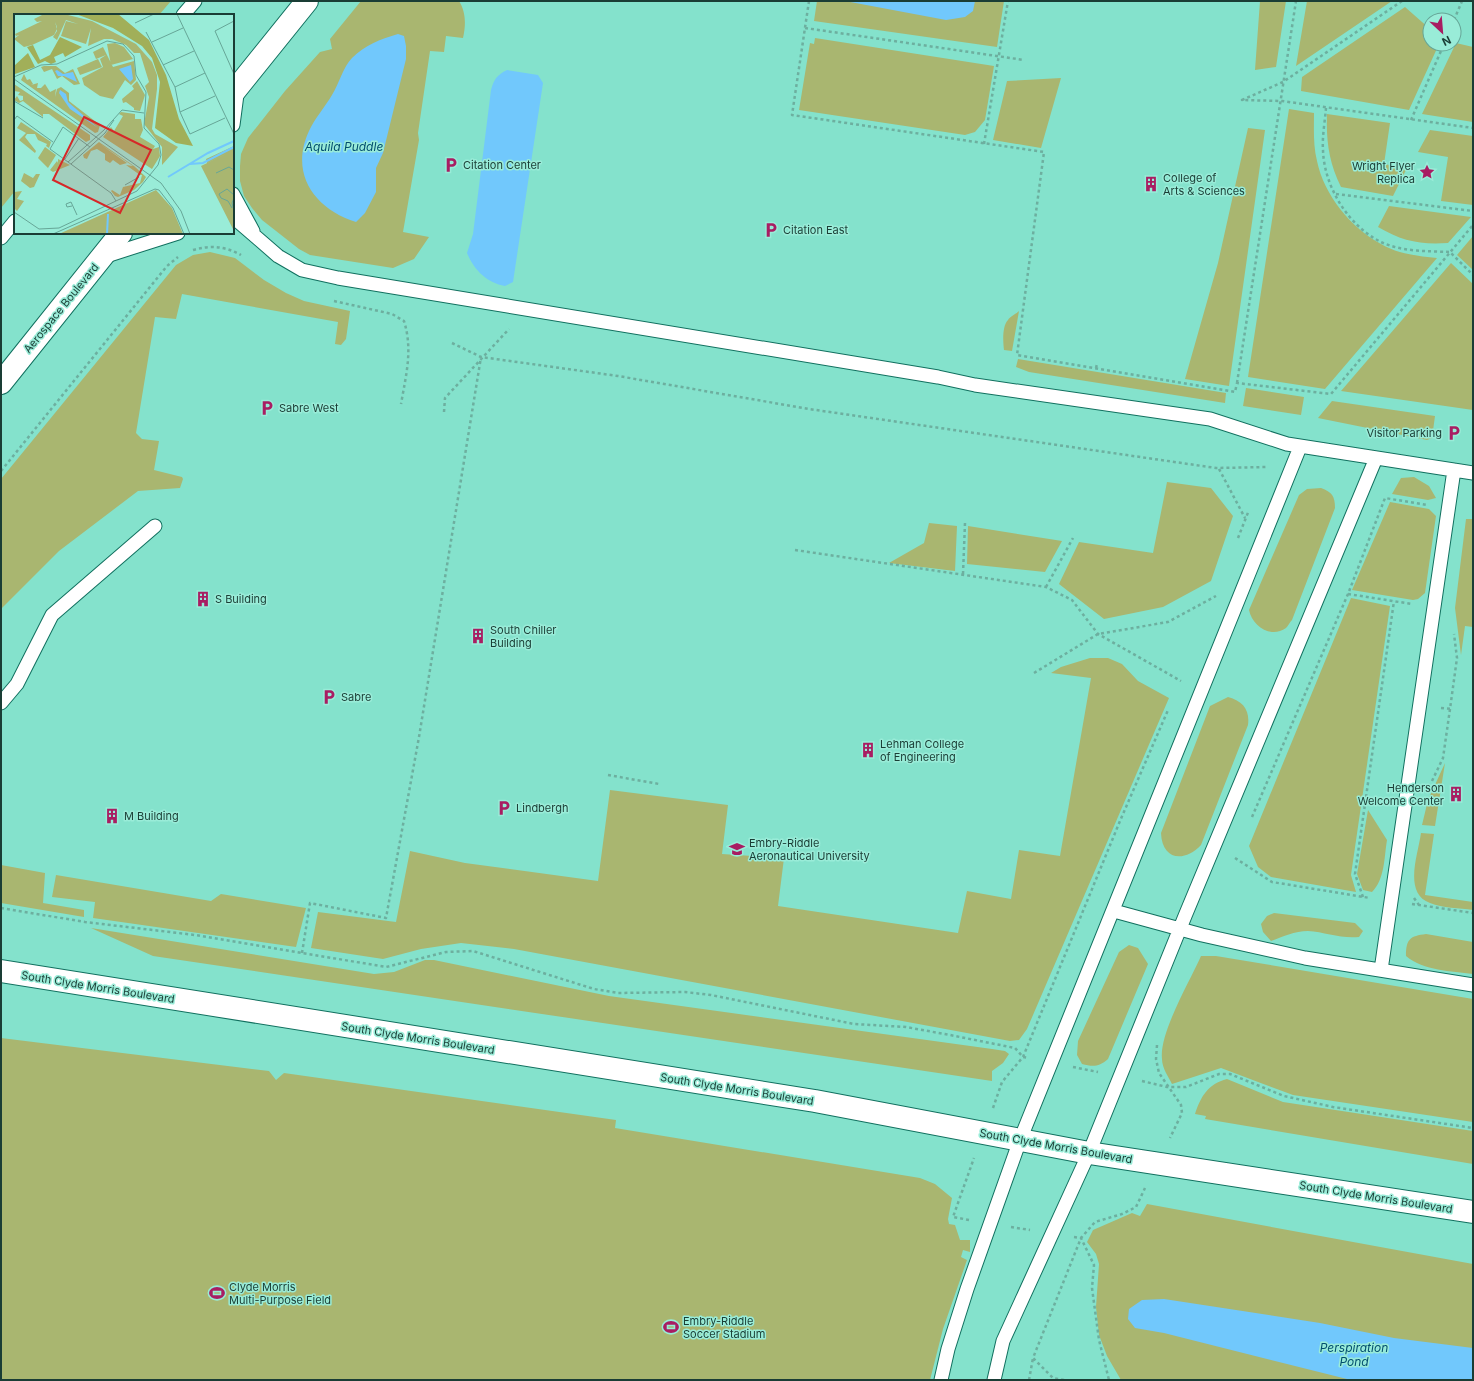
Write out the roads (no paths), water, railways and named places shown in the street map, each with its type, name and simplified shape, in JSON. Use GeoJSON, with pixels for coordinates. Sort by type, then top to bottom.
{"type":"FeatureCollection","features":[{"type":"Feature","properties":{"kind":"main road"},"geometry":{"type":"LineString","coordinates":[[236,90],[307,1]]}},
{"type":"Feature","properties":{"kind":"main road","name":"Aerospace Boulevard"},"geometry":{"type":"LineString","coordinates":[[1,383],[120,234]]}},
{"type":"Feature","properties":{"kind":"main road","name":"South Clyde Morris Boulevard"},"geometry":{"type":"LineString","coordinates":[[1,971],[815,1101],[1089,1153],[1473,1212]]}},
{"type":"Feature","properties":{"kind":"lane"},"geometry":{"type":"LineString","coordinates":[[184,14],[195,1]]}},
{"type":"Feature","properties":{"kind":"lane"},"geometry":{"type":"LineString","coordinates":[[234,113],[236,90]]}},
{"type":"Feature","properties":{"kind":"lane"},"geometry":{"type":"LineString","coordinates":[[234,196],[256,238]]}},
{"type":"Feature","properties":{"kind":"lane"},"geometry":{"type":"LineString","coordinates":[[234,219],[278,256],[302,270],[338,278],[938,377],[975,385],[1210,419],[1287,444],[1473,473]]}},
{"type":"Feature","properties":{"kind":"lane"},"geometry":{"type":"LineString","coordinates":[[1,238],[14,222]]}},
{"type":"Feature","properties":{"kind":"lane"},"geometry":{"type":"LineString","coordinates":[[234,230],[256,238]]}},
{"type":"Feature","properties":{"kind":"lane"},"geometry":{"type":"LineString","coordinates":[[102,257],[175,234]]}},
{"type":"Feature","properties":{"kind":"lane"},"geometry":{"type":"LineString","coordinates":[[941,1380],[948,1349],[967,1289],[1020,1140],[1114,911],[1300,446]]}},
{"type":"Feature","properties":{"kind":"lane"},"geometry":{"type":"LineString","coordinates":[[994,1380],[1003,1341],[1089,1153],[1179,930],[1376,458]]}},
{"type":"Feature","properties":{"kind":"lane"},"geometry":{"type":"LineString","coordinates":[[1381,970],[1454,470]]}},
{"type":"Feature","properties":{"kind":"lane"},"geometry":{"type":"LineString","coordinates":[[1,703],[17,684],[52,615],[154,526]]}},
{"type":"Feature","properties":{"kind":"lane"},"geometry":{"type":"LineString","coordinates":[[1114,911],[1179,930],[1304,958],[1473,985]]}},
{"type":"Feature","properties":{"kind":"water"},"geometry":{"type":"Polygon","coordinates":[[[845,1],[975,1],[973,11],[965,17],[946,20],[845,1]]]}},
{"type":"Feature","properties":{"kind":"water","name":"Aquila Puddle"},"geometry":{"type":"Polygon","coordinates":[[[398,34],[404,36],[406,59],[383,153],[376,168],[376,192],[365,213],[356,222],[341,216],[329,208],[318,199],[310,188],[304,175],[302,162],[304,147],[311,126],[332,95],[352,58],[357,53],[379,40],[398,34]]]}},
{"type":"Feature","properties":{"kind":"water"},"geometry":{"type":"Polygon","coordinates":[[[507,70],[538,75],[543,83],[513,282],[505,286],[492,282],[482,275],[473,265],[467,253],[473,234],[491,90],[496,78],[507,70]]]}},
{"type":"Feature","properties":{"kind":"water","name":"Perspiration Pond"},"geometry":{"type":"Polygon","coordinates":[[[1164,1299],[1320,1323],[1394,1338],[1473,1348],[1473,1380],[1351,1380],[1164,1333],[1135,1328],[1128,1319],[1129,1309],[1142,1300],[1164,1299]]]}},
{"type":"Feature","properties":{"kind":"place","name":"Citation Center"},"geometry":{"type":"Point","coordinates":[451,165]}},
{"type":"Feature","properties":{"kind":"place","name":"Wright Flyer Replica"},"geometry":{"type":"Point","coordinates":[1427,172]}},
{"type":"Feature","properties":{"kind":"place","name":"College of Arts & Sciences"},"geometry":{"type":"Point","coordinates":[1151,184]}},
{"type":"Feature","properties":{"kind":"place","name":"Citation East"},"geometry":{"type":"Point","coordinates":[771,230]}},
{"type":"Feature","properties":{"kind":"place","name":"Sabre West"},"geometry":{"type":"Point","coordinates":[267,408]}},
{"type":"Feature","properties":{"kind":"place","name":"Visitor Parking"},"geometry":{"type":"Point","coordinates":[1454,433]}},
{"type":"Feature","properties":{"kind":"place","name":"S Building"},"geometry":{"type":"Point","coordinates":[203,599]}},
{"type":"Feature","properties":{"kind":"place","name":"South Chiller Building"},"geometry":{"type":"Point","coordinates":[478,636]}},
{"type":"Feature","properties":{"kind":"place","name":"Sabre"},"geometry":{"type":"Point","coordinates":[329,697]}},
{"type":"Feature","properties":{"kind":"place","name":"Lehman College of Engineering"},"geometry":{"type":"Point","coordinates":[868,750]}},
{"type":"Feature","properties":{"kind":"place","name":"Henderson Welcome Center"},"geometry":{"type":"Point","coordinates":[1456,794]}},
{"type":"Feature","properties":{"kind":"place","name":"Lindbergh"},"geometry":{"type":"Point","coordinates":[504,808]}},
{"type":"Feature","properties":{"kind":"place","name":"M Building"},"geometry":{"type":"Point","coordinates":[112,816]}},
{"type":"Feature","properties":{"kind":"place","name":"Embry-Riddle Aeronautical University"},"geometry":{"type":"Point","coordinates":[737,849]}},
{"type":"Feature","properties":{"kind":"place","name":"Clyde Morris Multi-Purpose Field"},"geometry":{"type":"Point","coordinates":[217,1293]}},
{"type":"Feature","properties":{"kind":"place","name":"Embry-Riddle Soccer Stadium"},"geometry":{"type":"Point","coordinates":[671,1327]}}]}
